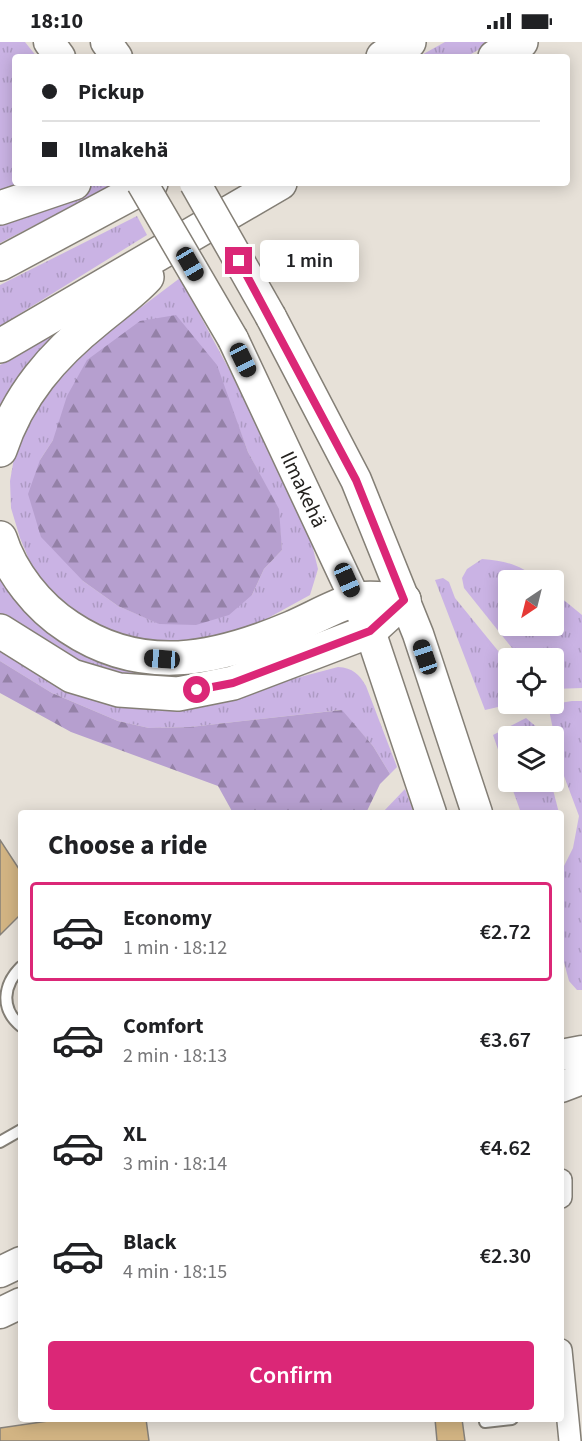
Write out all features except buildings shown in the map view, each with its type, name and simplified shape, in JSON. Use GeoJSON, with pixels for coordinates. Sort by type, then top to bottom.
{"type":"FeatureCollection","features":[{"type":"Feature","properties":{"kind":"highway"},"geometry":{"type":"LineString","coordinates":[[388,54],[410,42]]}},
{"type":"Feature","properties":{"kind":"highway"},"geometry":{"type":"LineString","coordinates":[[500,54],[521,42]]}},
{"type":"Feature","properties":{"kind":"highway"},"geometry":{"type":"LineString","coordinates":[[0,208],[65,186]]}},
{"type":"Feature","properties":{"kind":"highway"},"geometry":{"type":"LineString","coordinates":[[0,264],[145,186]]}},
{"type":"Feature","properties":{"kind":"highway"},"geometry":{"type":"LineString","coordinates":[[0,346],[275,186]]}},
{"type":"Feature","properties":{"kind":"highway"},"geometry":{"type":"LineString","coordinates":[[0,450],[17,409],[39,375],[81,333],[137,288],[181,241]]}},
{"type":"Feature","properties":{"kind":"highway"},"geometry":{"type":"LineString","coordinates":[[0,538],[4,551],[22,581],[61,622],[84,637],[129,654],[148,658],[176,660],[237,648],[289,629],[356,600],[404,600]]}},
{"type":"Feature","properties":{"kind":"highway"},"geometry":{"type":"LineString","coordinates":[[0,631],[72,676],[118,690],[178,694],[233,683],[370,631],[404,600]]}},
{"type":"Feature","properties":{"kind":"main road","name":"Ilmakehä"},"geometry":{"type":"LineString","coordinates":[[144,186],[233,339],[356,600],[370,631],[430,810]]}},
{"type":"Feature","properties":{"kind":"main road"},"geometry":{"type":"LineString","coordinates":[[197,186],[271,316],[356,480],[404,600],[476,810]]}},
{"type":"Feature","properties":{"kind":"main road"},"geometry":{"type":"LineString","coordinates":[[564,1054],[582,1051]]}},
{"type":"Feature","properties":{"kind":"main road"},"geometry":{"type":"LineString","coordinates":[[564,1086],[582,1079]]}},
{"type":"Feature","properties":{"kind":"main road"},"geometry":{"type":"LineString","coordinates":[[0,1272],[18,1263]]}},
{"type":"Feature","properties":{"kind":"main road"},"geometry":{"type":"LineString","coordinates":[[0,1313],[18,1304]]}},
{"type":"Feature","properties":{"kind":"street"},"geometry":{"type":"LineString","coordinates":[[564,1414],[570,1441]]}},
{"type":"Feature","properties":{"kind":"lane"},"geometry":{"type":"LineString","coordinates":[[18,969],[11,977],[4,998],[11,1019],[18,1024]]}},
{"type":"Feature","properties":{"kind":"lane"},"geometry":{"type":"LineString","coordinates":[[0,1142],[18,1132]]}},
{"type":"Feature","properties":{"kind":"green space"},"geometry":{"type":"Polygon","coordinates":[[[0,42],[25,42],[35,54],[12,54],[12,186],[24,186],[0,192],[0,42]]]}},
{"type":"Feature","properties":{"kind":"green space"},"geometry":{"type":"Polygon","coordinates":[[[445,42],[492,42],[471,54],[423,54],[445,42]]]}},
{"type":"Feature","properties":{"kind":"green space"},"geometry":{"type":"Polygon","coordinates":[[[92,186],[111,186],[0,243],[0,219],[92,186]]]}},
{"type":"Feature","properties":{"kind":"green space"},"geometry":{"type":"Polygon","coordinates":[[[137,216],[147,235],[0,326],[0,285],[137,216]]]}},
{"type":"Feature","properties":{"kind":"green space"},"geometry":{"type":"Polygon","coordinates":[[[180,278],[245,399],[309,532],[318,569],[310,595],[241,633],[179,649],[123,641],[76,617],[38,581],[20,538],[11,508],[10,481],[18,435],[54,382],[91,345],[180,278]],[[232,409],[53,440],[40,460],[83,581],[118,606],[160,624],[252,595],[264,569],[282,550],[278,509],[248,452],[232,409]]]}},
{"type":"Feature","properties":{"kind":"green space"},"geometry":{"type":"Polygon","coordinates":[[[176,315],[217,365],[248,452],[279,509],[282,550],[264,569],[252,595],[229,615],[196,625],[159,624],[118,606],[83,581],[41,537],[28,494],[40,460],[53,440],[67,396],[87,360],[140,321],[176,315]]]}},
{"type":"Feature","properties":{"kind":"green space"},"geometry":{"type":"Polygon","coordinates":[[[79,320],[0,423],[0,365],[79,320]]]}},
{"type":"Feature","properties":{"kind":"green space"},"geometry":{"type":"Polygon","coordinates":[[[482,559],[499,561],[524,570],[498,570],[498,630],[464,588],[462,578],[467,569],[482,559]]]}},
{"type":"Feature","properties":{"kind":"green space"},"geometry":{"type":"Polygon","coordinates":[[[0,573],[25,611],[46,630],[78,645],[165,669],[164,679],[128,679],[74,662],[0,615],[0,573]]]}},
{"type":"Feature","properties":{"kind":"green space"},"geometry":{"type":"Polygon","coordinates":[[[443,578],[449,582],[455,598],[498,651],[498,707],[485,710],[435,580],[443,578]]]}},
{"type":"Feature","properties":{"kind":"green space"},"geometry":{"type":"Polygon","coordinates":[[[564,600],[582,615],[582,688],[564,689],[564,648],[512,648],[502,636],[564,636],[564,600]]]}},
{"type":"Feature","properties":{"kind":"green space"},"geometry":{"type":"Polygon","coordinates":[[[0,646],[184,708],[338,667],[352,670],[366,686],[397,767],[390,774],[373,746],[341,710],[190,727],[149,728],[118,721],[52,693],[0,661],[0,646]]]}},
{"type":"Feature","properties":{"kind":"green space"},"geometry":{"type":"Polygon","coordinates":[[[0,661],[52,693],[118,721],[149,728],[190,727],[342,710],[373,746],[390,774],[380,784],[367,810],[231,810],[218,786],[71,732],[0,693],[0,661]]]}},
{"type":"Feature","properties":{"kind":"green space"},"geometry":{"type":"Polygon","coordinates":[[[582,701],[582,990],[577,990],[569,981],[564,962],[564,866],[573,848],[579,816],[564,776],[564,726],[552,726],[550,714],[564,714],[564,702],[582,701]]]}},
{"type":"Feature","properties":{"kind":"green space"},"geometry":{"type":"Polygon","coordinates":[[[526,718],[535,726],[510,726],[526,718]]]}},
{"type":"Feature","properties":{"kind":"green space"},"geometry":{"type":"Polygon","coordinates":[[[498,732],[498,749],[493,735],[498,732]]]}},
{"type":"Feature","properties":{"kind":"green space"},"geometry":{"type":"Polygon","coordinates":[[[405,789],[413,810],[385,810],[405,789]]]}},
{"type":"Feature","properties":{"kind":"green space"},"geometry":{"type":"Polygon","coordinates":[[[514,792],[554,792],[558,810],[520,810],[514,792]]]}},
{"type":"Feature","properties":{"kind":"route"},"geometry":{"type":"LineString","coordinates":[[197,690],[233,683],[370,631],[404,600],[356,480],[271,316],[239,261]]}}]}
